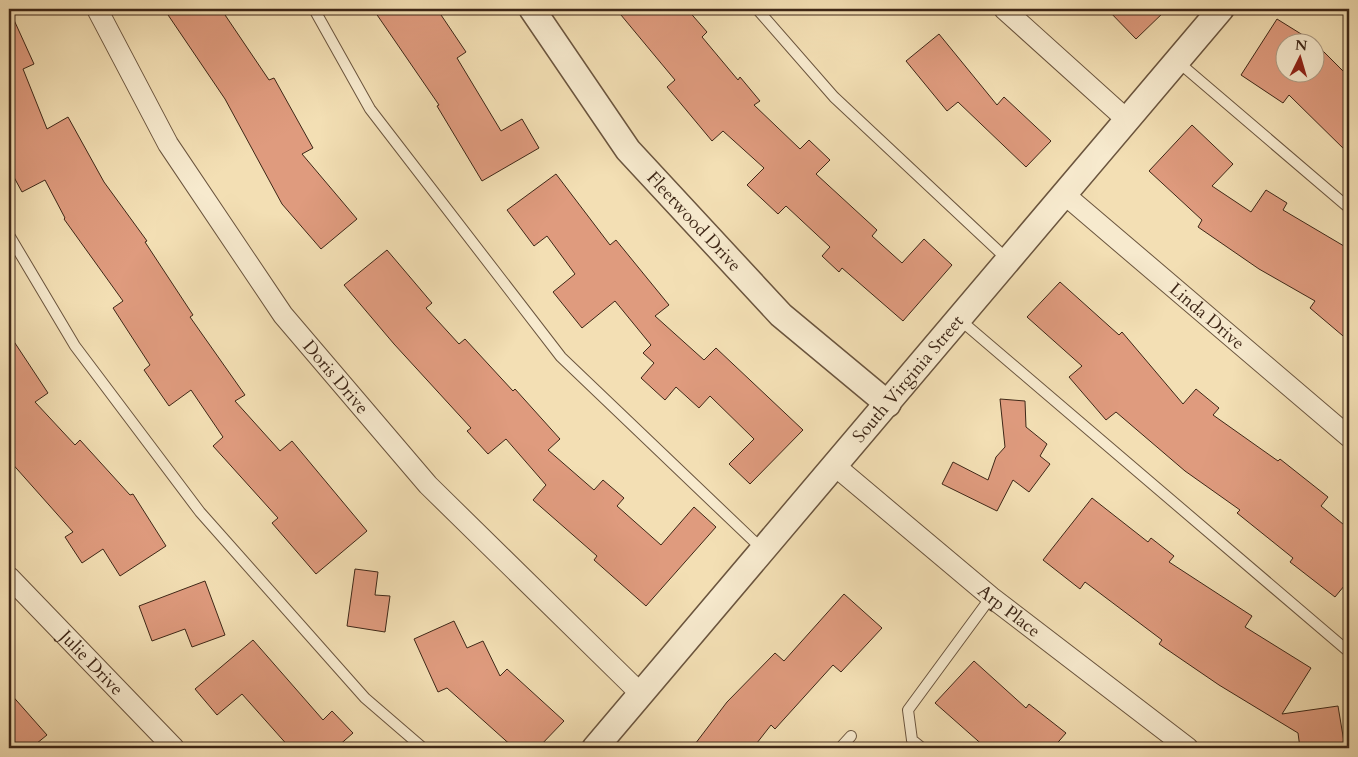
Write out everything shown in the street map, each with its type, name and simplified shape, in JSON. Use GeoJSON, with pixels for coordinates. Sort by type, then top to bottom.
{"type":"FeatureCollection","features":[{"type":"Feature","properties":{"kind":"street","name":"Doris Drive"},"geometry":{"type":"LineString","coordinates":[[97,9],[168,144],[283,315],[428,485],[640,694]]}},
{"type":"Feature","properties":{"kind":"street","name":"Fleetwood Drive"},"geometry":{"type":"LineString","coordinates":[[532,9],[628,150],[781,316],[888,404]]}},
{"type":"Feature","properties":{"kind":"street"},"geometry":{"type":"LineString","coordinates":[[1004,9],[1126,119]]}},
{"type":"Feature","properties":{"kind":"street","name":"South Virginia Street"},"geometry":{"type":"LineString","coordinates":[[595,748],[764,551],[1126,119],[1221,9]]}},
{"type":"Feature","properties":{"kind":"street","name":"Linda Drive"},"geometry":{"type":"LineString","coordinates":[[1064,194],[1349,437]]}},
{"type":"Feature","properties":{"kind":"street","name":"Arp Place"},"geometry":{"type":"LineString","coordinates":[[834,466],[990,597],[1188,748]]}},
{"type":"Feature","properties":{"kind":"street","name":"Julie Drive"},"geometry":{"type":"LineString","coordinates":[[9,577],[174,748]]}},
{"type":"Feature","properties":{"kind":"lane"},"geometry":{"type":"LineString","coordinates":[[314,9],[370,109],[561,357],[764,551]]}},
{"type":"Feature","properties":{"kind":"lane"},"geometry":{"type":"LineString","coordinates":[[757,9],[834,97],[1008,260]]}},
{"type":"Feature","properties":{"kind":"lane"},"geometry":{"type":"LineString","coordinates":[[1176,61],[1349,208]]}},
{"type":"Feature","properties":{"kind":"lane"},"geometry":{"type":"LineString","coordinates":[[9,235],[75,346],[200,512],[365,698],[423,748]]}},
{"type":"Feature","properties":{"kind":"lane"},"geometry":{"type":"LineString","coordinates":[[959,319],[1349,652]]}},
{"type":"Feature","properties":{"kind":"lane"},"geometry":{"type":"LineString","coordinates":[[922,748],[912,740],[908,710],[990,597]]}},
{"type":"Feature","properties":{"kind":"lane"},"geometry":{"type":"LineString","coordinates":[[840,748],[851,736]]}},
{"type":"Feature","properties":{"kind":"building"},"geometry":{"type":"Polygon","coordinates":[[[9,9],[34,64],[23,69],[47,129],[68,117],[104,182],[147,241],[145,242],[193,315],[190,317],[245,395],[235,401],[280,451],[292,441],[367,531],[316,574],[272,523],[278,518],[213,446],[223,437],[191,390],[169,406],[144,370],[150,365],[113,308],[123,301],[64,219],[45,180],[22,192],[9,168],[9,9]]]}},
{"type":"Feature","properties":{"kind":"building"},"geometry":{"type":"Polygon","coordinates":[[[164,9],[221,9],[269,80],[274,78],[313,148],[302,154],[357,219],[321,249],[282,204],[225,99],[164,9]]]}},
{"type":"Feature","properties":{"kind":"building"},"geometry":{"type":"Polygon","coordinates":[[[373,9],[437,9],[466,52],[457,58],[501,131],[522,119],[539,148],[482,181],[437,106],[439,105],[373,9]]]}},
{"type":"Feature","properties":{"kind":"building"},"geometry":{"type":"Polygon","coordinates":[[[616,9],[687,9],[707,32],[702,37],[738,80],[740,77],[760,101],[754,105],[800,149],[809,140],[830,160],[816,174],[877,230],[872,236],[902,263],[924,239],[952,265],[903,321],[842,268],[839,272],[822,256],[830,247],[786,206],[778,214],[747,185],[764,168],[723,131],[712,141],[667,87],[675,80],[616,9]]]}},
{"type":"Feature","properties":{"kind":"building"},"geometry":{"type":"Polygon","coordinates":[[[1107,9],[1167,9],[1136,39],[1107,9]]]}},
{"type":"Feature","properties":{"kind":"building"},"geometry":{"type":"Polygon","coordinates":[[[1277,19],[1298,32],[1276,32],[1276,82],[1326,82],[1326,54],[1349,77],[1349,154],[1289,95],[1283,103],[1241,75],[1277,19]]]}},
{"type":"Feature","properties":{"kind":"building"},"geometry":{"type":"Polygon","coordinates":[[[939,34],[997,105],[1004,97],[1051,141],[1026,167],[958,102],[947,111],[906,61],[939,34]]]}},
{"type":"Feature","properties":{"kind":"building"},"geometry":{"type":"Polygon","coordinates":[[[1192,125],[1233,164],[1212,186],[1251,212],[1266,190],[1287,203],[1283,210],[1349,249],[1349,341],[1310,308],[1315,301],[1259,269],[1198,227],[1202,220],[1149,171],[1192,125]]]}},
{"type":"Feature","properties":{"kind":"building"},"geometry":{"type":"Polygon","coordinates":[[[556,174],[610,245],[616,240],[669,305],[655,316],[704,360],[716,348],[803,430],[750,484],[729,464],[754,439],[710,396],[699,408],[676,387],[665,400],[641,378],[654,363],[643,353],[651,345],[615,301],[582,328],[553,292],[575,274],[547,236],[534,246],[507,210],[556,174]]]}},
{"type":"Feature","properties":{"kind":"building"},"geometry":{"type":"Polygon","coordinates":[[[387,250],[432,303],[426,308],[459,344],[465,339],[513,391],[515,389],[560,439],[548,450],[594,490],[603,480],[624,498],[617,506],[661,545],[694,507],[716,527],[646,606],[594,560],[597,556],[533,500],[546,485],[506,439],[488,454],[467,431],[471,428],[394,344],[344,285],[387,250]]]}},
{"type":"Feature","properties":{"kind":"building"},"geometry":{"type":"Polygon","coordinates":[[[1060,282],[1119,335],[1122,332],[1183,404],[1196,389],[1219,408],[1213,415],[1278,461],[1280,459],[1328,497],[1321,506],[1349,529],[1349,580],[1335,597],[1290,562],[1293,558],[1237,513],[1240,510],[1185,471],[1116,412],[1106,420],[1069,377],[1082,366],[1027,317],[1060,282]]]}},
{"type":"Feature","properties":{"kind":"building"},"geometry":{"type":"Polygon","coordinates":[[[9,334],[48,393],[35,402],[75,445],[80,440],[130,495],[133,494],[166,546],[120,576],[103,549],[82,563],[65,537],[73,532],[9,460],[9,334]]]}},
{"type":"Feature","properties":{"kind":"building"},"geometry":{"type":"Polygon","coordinates":[[[1000,399],[1025,401],[1026,427],[1047,444],[1040,456],[1050,464],[1029,492],[1013,480],[997,511],[942,484],[953,462],[988,480],[996,457],[1005,447],[1000,399]]]}},
{"type":"Feature","properties":{"kind":"building"},"geometry":{"type":"Polygon","coordinates":[[[1092,498],[1148,542],[1151,538],[1174,556],[1169,562],[1252,616],[1245,627],[1311,668],[1282,714],[1338,706],[1345,748],[1300,748],[1298,733],[1219,685],[1159,644],[1162,640],[1085,582],[1080,589],[1043,560],[1092,498]]]}},
{"type":"Feature","properties":{"kind":"building"},"geometry":{"type":"Polygon","coordinates":[[[355,569],[378,572],[375,595],[390,596],[385,632],[347,626],[355,569]]]}},
{"type":"Feature","properties":{"kind":"building"},"geometry":{"type":"Polygon","coordinates":[[[205,581],[225,635],[192,647],[185,629],[152,641],[139,606],[205,581]]]}},
{"type":"Feature","properties":{"kind":"building"},"geometry":{"type":"Polygon","coordinates":[[[844,594],[882,628],[841,672],[833,665],[775,729],[771,725],[753,748],[692,748],[727,702],[775,653],[784,661],[844,594]]]}},
{"type":"Feature","properties":{"kind":"building"},"geometry":{"type":"Polygon","coordinates":[[[454,621],[467,648],[483,641],[500,676],[507,669],[564,721],[538,748],[514,748],[447,688],[438,692],[414,639],[454,621]]]}},
{"type":"Feature","properties":{"kind":"building"},"geometry":{"type":"Polygon","coordinates":[[[253,640],[323,720],[332,711],[353,733],[336,748],[290,748],[242,694],[217,715],[195,689],[253,640]]]}},
{"type":"Feature","properties":{"kind":"building"},"geometry":{"type":"Polygon","coordinates":[[[974,661],[1026,708],[1029,704],[1066,733],[1053,748],[986,748],[935,703],[974,661]]]}},
{"type":"Feature","properties":{"kind":"building"},"geometry":{"type":"Polygon","coordinates":[[[9,692],[47,735],[31,748],[9,748],[9,692]]]}}]}
